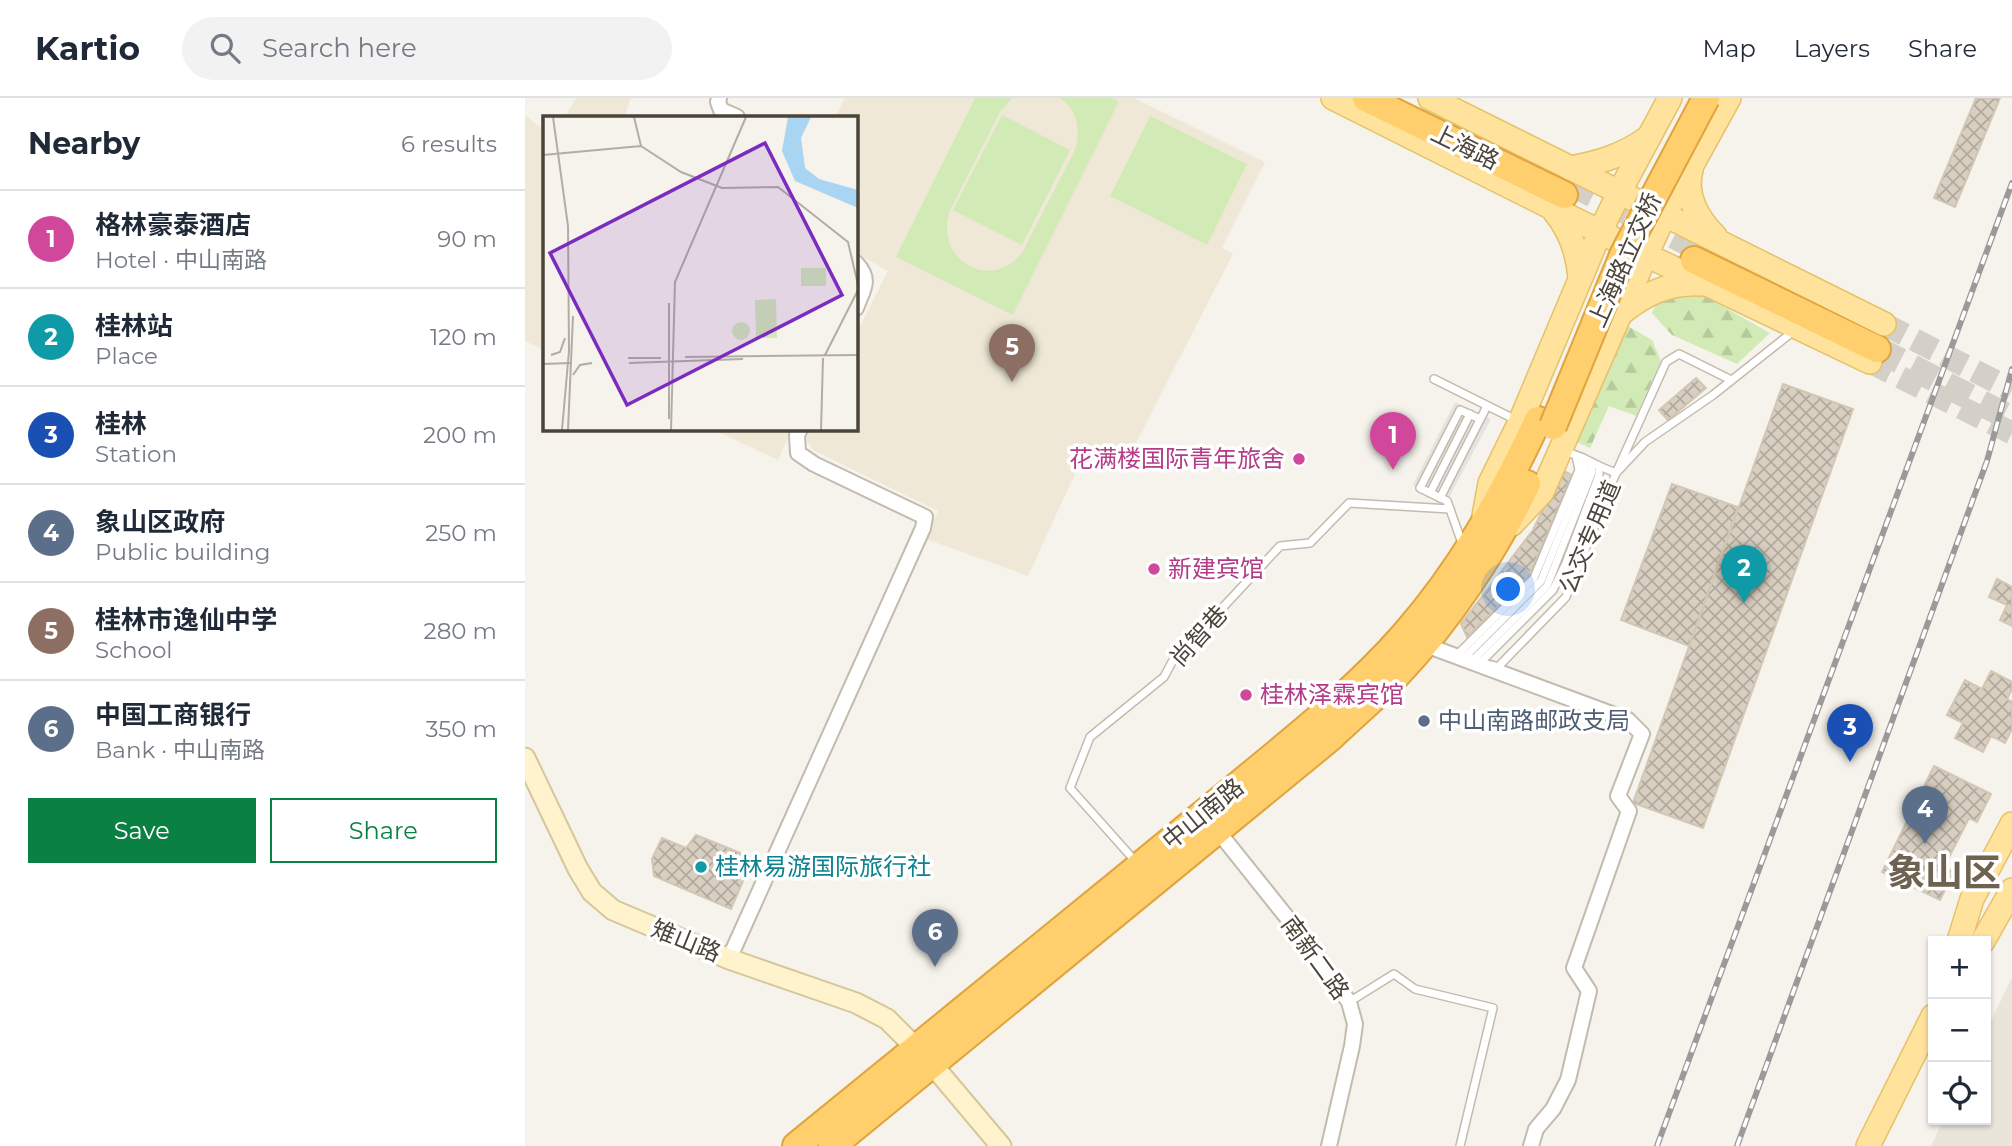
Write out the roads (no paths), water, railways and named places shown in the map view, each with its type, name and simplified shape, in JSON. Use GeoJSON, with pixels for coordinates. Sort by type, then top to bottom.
{"type":"FeatureCollection","features":[{"type":"Feature","properties":{"kind":"highway","name":"上海路"},"geometry":{"type":"LineString","coordinates":[[1366,98],[1564,189]]}},
{"type":"Feature","properties":{"kind":"highway","name":"上海路"},"geometry":{"type":"LineString","coordinates":[[1397,98],[1564,189]]}},
{"type":"Feature","properties":{"kind":"highway","name":"上海路立交桥"},"geometry":{"type":"LineString","coordinates":[[1560,442],[1611,246],[1688,98]]}},
{"type":"Feature","properties":{"kind":"highway","name":"上海路立交桥"},"geometry":{"type":"LineString","coordinates":[[1560,442],[1624,253],[1706,98]]}},
{"type":"Feature","properties":{"kind":"highway"},"geometry":{"type":"LineString","coordinates":[[1705,250],[1878,343]]}},
{"type":"Feature","properties":{"kind":"highway","name":"中山南路"},"geometry":{"type":"LineString","coordinates":[[832,1146],[923,1056],[1139,866],[1316,722],[1350,690],[1405,634],[1466,554],[1490,534],[1560,442]]}},
{"type":"Feature","properties":{"kind":"highway","name":"中山南路"},"geometry":{"type":"LineString","coordinates":[[796,1146],[923,1056],[1217,830],[1365,706],[1397,675],[1468,586],[1490,534]]}},
{"type":"Feature","properties":{"kind":"main road"},"geometry":{"type":"LineString","coordinates":[[1333,98],[1564,189],[1620,191],[1665,214],[1705,250]]}},
{"type":"Feature","properties":{"kind":"main road"},"geometry":{"type":"LineString","coordinates":[[1430,98],[1564,189],[1600,232],[1797,328],[1878,343]]}},
{"type":"Feature","properties":{"kind":"main road"},"geometry":{"type":"LineString","coordinates":[[1560,442],[1581,279],[1620,191],[1670,98]]}},
{"type":"Feature","properties":{"kind":"main road"},"geometry":{"type":"LineString","coordinates":[[1560,442],[1665,214],[1729,98]]}},
{"type":"Feature","properties":{"kind":"main road"},"geometry":{"type":"LineString","coordinates":[[1564,189],[1596,163],[1628,152],[1649,137]]}},
{"type":"Feature","properties":{"kind":"main road"},"geometry":{"type":"LineString","coordinates":[[1693,161],[1689,176],[1690,196],[1704,225],[1705,250]]}},
{"type":"Feature","properties":{"kind":"main road"},"geometry":{"type":"LineString","coordinates":[[1564,189],[1565,224],[1578,256],[1581,279]]}},
{"type":"Feature","properties":{"kind":"main road"},"geometry":{"type":"LineString","coordinates":[[1617,317],[1636,301],[1656,290],[1691,283],[1707,285]]}},
{"type":"Feature","properties":{"kind":"main road"},"geometry":{"type":"LineString","coordinates":[[1961,936],[1972,899],[2012,824]]}},
{"type":"Feature","properties":{"kind":"main road"},"geometry":{"type":"LineString","coordinates":[[1971,936],[2012,854]]}},
{"type":"Feature","properties":{"kind":"main road"},"geometry":{"type":"LineString","coordinates":[[1986,936],[2012,890]]}},
{"type":"Feature","properties":{"kind":"main road"},"geometry":{"type":"LineString","coordinates":[[1991,948],[2012,917]]}},
{"type":"Feature","properties":{"kind":"main road"},"geometry":{"type":"LineString","coordinates":[[1868,1146],[1928,1026]]}},
{"type":"Feature","properties":{"kind":"main road"},"geometry":{"type":"LineString","coordinates":[[1883,1146],[1928,1052]]}},
{"type":"Feature","properties":{"kind":"street"},"geometry":{"type":"LineString","coordinates":[[719,98],[717,102],[720,110],[735,116]]}},
{"type":"Feature","properties":{"kind":"street"},"geometry":{"type":"LineString","coordinates":[[857,264],[863,271],[866,282],[857,305]]}},
{"type":"Feature","properties":{"kind":"street"},"geometry":{"type":"LineString","coordinates":[[729,959],[869,649],[925,517],[806,459],[798,453],[797,435],[800,430]]}},
{"type":"Feature","properties":{"kind":"street"},"geometry":{"type":"LineString","coordinates":[[1425,642],[1629,719],[1642,734],[1618,796],[1629,811],[1574,968],[1589,991],[1568,1080],[1553,1109],[1536,1129],[1531,1146]]}},
{"type":"Feature","properties":{"kind":"street","name":"雉山路"},"geometry":{"type":"LineString","coordinates":[[525,758],[578,869],[592,892],[613,910],[729,959],[856,1003],[887,1019],[1001,1146]]}},
{"type":"Feature","properties":{"kind":"street","name":"南新二路"},"geometry":{"type":"LineString","coordinates":[[1217,830],[1317,955],[1349,1002],[1355,1024],[1352,1046],[1329,1146]]}},
{"type":"Feature","properties":{"kind":"lane"},"geometry":{"type":"LineString","coordinates":[[1434,379],[1616,473],[1666,362],[1679,354],[1731,380],[1797,328]]}},
{"type":"Feature","properties":{"kind":"lane","name":"公交专用道"},"geometry":{"type":"LineString","coordinates":[[1471,656],[1498,667],[1566,597],[1616,473],[1645,442],[1731,380]]}},
{"type":"Feature","properties":{"kind":"lane"},"geometry":{"type":"LineString","coordinates":[[1440,498],[1487,406]]}},
{"type":"Feature","properties":{"kind":"lane"},"geometry":{"type":"LineString","coordinates":[[1466,554],[1447,502],[1430,493],[1470,414],[1480,419]]}},
{"type":"Feature","properties":{"kind":"lane"},"geometry":{"type":"LineString","coordinates":[[1471,656],[1541,581],[1585,472],[1560,442]]}},
{"type":"Feature","properties":{"kind":"lane"},"geometry":{"type":"LineString","coordinates":[[1471,656],[1553,590],[1599,475],[1599,466]]}},
{"type":"Feature","properties":{"kind":"lane","name":"尚智巷"},"geometry":{"type":"LineString","coordinates":[[1139,866],[1070,788],[1090,737],[1164,677],[1171,663],[1280,546],[1310,543],[1349,503],[1450,509]]}},
{"type":"Feature","properties":{"kind":"lane"},"geometry":{"type":"LineString","coordinates":[[1425,642],[1471,656]]}},
{"type":"Feature","properties":{"kind":"lane"},"geometry":{"type":"LineString","coordinates":[[1349,1002],[1394,974],[1415,989],[1493,1008],[1460,1146]]}},
{"type":"Feature","properties":{"kind":"tunnel"},"geometry":{"type":"LineString","coordinates":[[1570,183],[1700,249]]}},
{"type":"Feature","properties":{"kind":"tunnel"},"geometry":{"type":"LineString","coordinates":[[1884,324],[2012,390]]}},
{"type":"Feature","properties":{"kind":"tunnel"},"geometry":{"type":"LineString","coordinates":[[1877,349],[2012,419]]}},
{"type":"Feature","properties":{"kind":"tunnel"},"geometry":{"type":"LineString","coordinates":[[1870,362],[2012,433]]}},
{"type":"Feature","properties":{"kind":"railway"},"geometry":{"type":"LineString","coordinates":[[1657,1146],[2012,183]]}},
{"type":"Feature","properties":{"kind":"railway"},"geometry":{"type":"LineString","coordinates":[[1737,1146],[1987,461],[2012,369]]}},
{"type":"Feature","properties":{"kind":"place","name":"桂林市逸仙中学"},"geometry":{"type":"Point","coordinates":[1012,382]}},
{"type":"Feature","properties":{"kind":"place","name":"花满楼国际青年旅舍"},"geometry":{"type":"Point","coordinates":[1299,459]}},
{"type":"Feature","properties":{"kind":"place","name":"格林豪泰酒店"},"geometry":{"type":"Point","coordinates":[1393,470]}},
{"type":"Feature","properties":{"kind":"place","name":"新建宾馆"},"geometry":{"type":"Point","coordinates":[1154,569]}},
{"type":"Feature","properties":{"kind":"place","name":"桂林站"},"geometry":{"type":"Point","coordinates":[1744,603]}},
{"type":"Feature","properties":{"kind":"place","name":"桂林泽霖宾馆"},"geometry":{"type":"Point","coordinates":[1246,695]}},
{"type":"Feature","properties":{"kind":"place","name":"中山南路邮政支局"},"geometry":{"type":"Point","coordinates":[1424,721]}},
{"type":"Feature","properties":{"kind":"place","name":"桂林"},"geometry":{"type":"Point","coordinates":[1850,762]}},
{"type":"Feature","properties":{"kind":"place","name":"象山区政府"},"geometry":{"type":"Point","coordinates":[1925,844]}},
{"type":"Feature","properties":{"kind":"place","name":"桂林易游国际旅行社"},"geometry":{"type":"Point","coordinates":[701,867]}},
{"type":"Feature","properties":{"kind":"place","name":"中国工商银行"},"geometry":{"type":"Point","coordinates":[935,967]}},
{"type":"Feature","properties":{"kind":"district","name":"象山区"},"geometry":{"type":"Point","coordinates":[1944,873]}}]}
